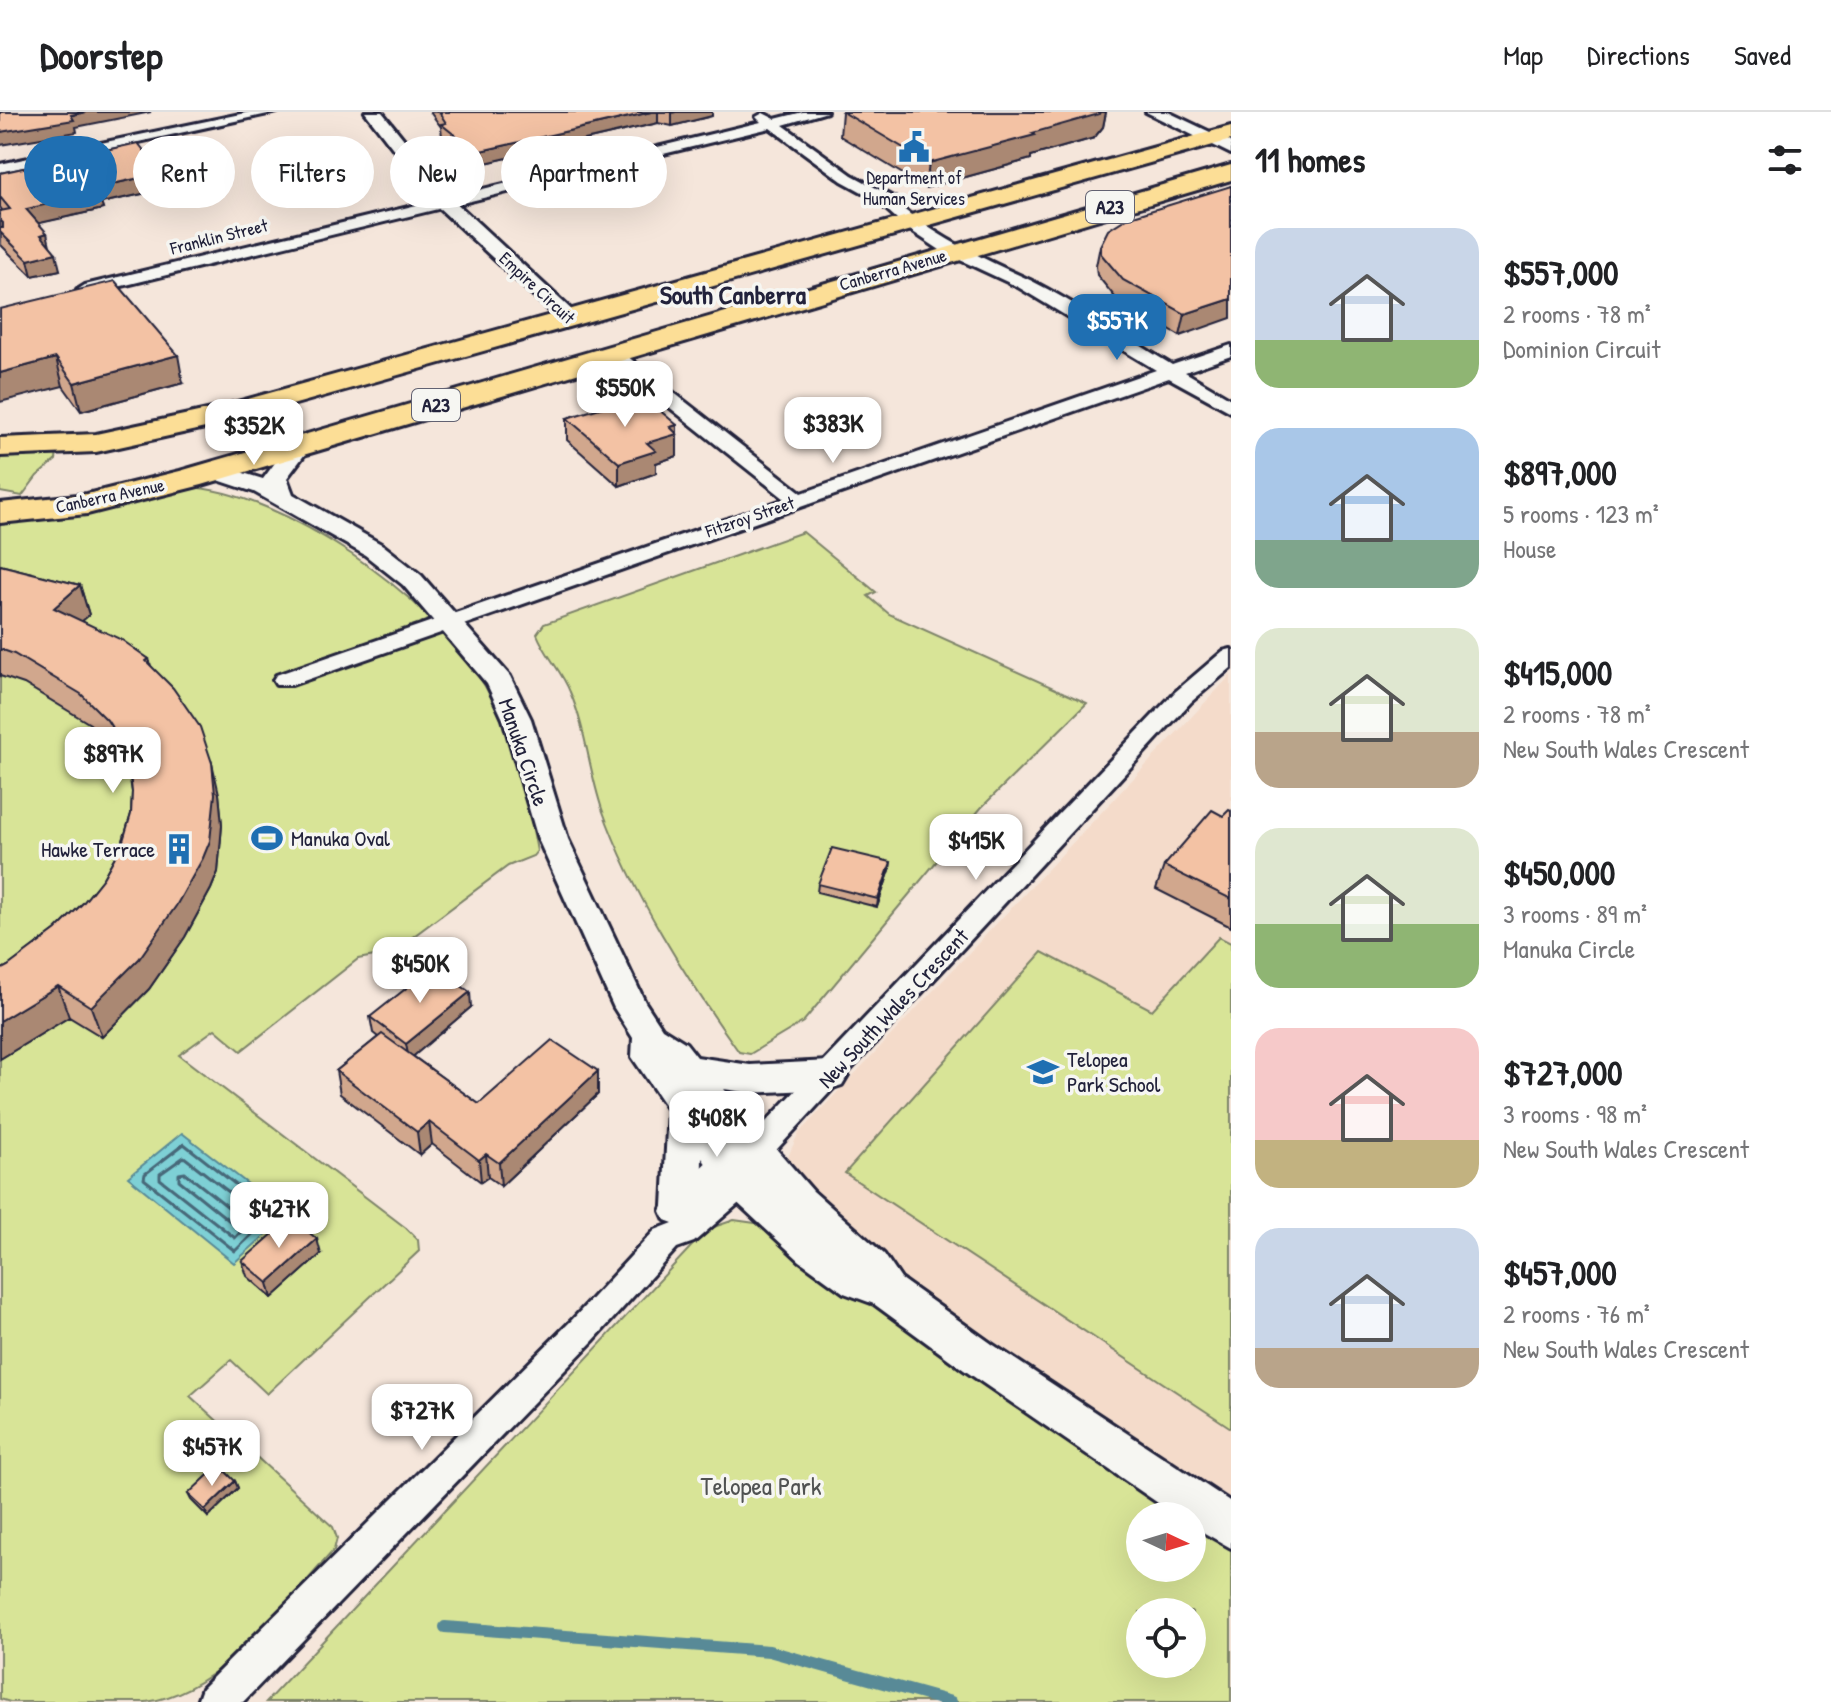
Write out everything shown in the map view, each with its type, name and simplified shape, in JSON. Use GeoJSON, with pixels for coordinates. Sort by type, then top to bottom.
{"type":"FeatureCollection","features":[{"type":"Feature","properties":{"kind":"highway","name":"Canberra Avenue"},"geometry":{"type":"LineString","coordinates":[[0,447],[64,447],[135,437],[1231,133]]}},
{"type":"Feature","properties":{"kind":"highway"},"geometry":{"type":"LineString","coordinates":[[1160,152],[1231,152]]}},
{"type":"Feature","properties":{"kind":"highway","name":"Canberra Avenue"},"geometry":{"type":"LineString","coordinates":[[0,513],[87,504],[202,474],[1231,172]]}},
{"type":"Feature","properties":{"kind":"highway","name":"Empire Circuit"},"geometry":{"type":"LineString","coordinates":[[568,317],[612,353]]}},
{"type":"Feature","properties":{"kind":"highway"},"geometry":{"type":"LineString","coordinates":[[135,437],[146,459],[202,474]]}},
{"type":"Feature","properties":{"kind":"street"},"geometry":{"type":"LineString","coordinates":[[0,168],[270,112]]}},
{"type":"Feature","properties":{"kind":"street","name":"Empire Circuit"},"geometry":{"type":"LineString","coordinates":[[373,112],[392,136]]}},
{"type":"Feature","properties":{"kind":"street"},"geometry":{"type":"LineString","coordinates":[[757,112],[916,220],[964,249],[1009,270],[1024,284],[1231,407]]}},
{"type":"Feature","properties":{"kind":"street","name":"Franklin Street"},"geometry":{"type":"LineString","coordinates":[[485,193],[820,112]]}},
{"type":"Feature","properties":{"kind":"street"},"geometry":{"type":"LineString","coordinates":[[1154,112],[1231,152]]}},
{"type":"Feature","properties":{"kind":"street","name":"Franklin Street"},"geometry":{"type":"LineString","coordinates":[[62,296],[424,208]]}},
{"type":"Feature","properties":{"kind":"street","name":"Empire Circuit"},"geometry":{"type":"LineString","coordinates":[[450,208],[568,317]]}},
{"type":"Feature","properties":{"kind":"street","name":"Fitzroy Street"},"geometry":{"type":"LineString","coordinates":[[284,680],[1231,350]]}},
{"type":"Feature","properties":{"kind":"street","name":"Empire Circuit"},"geometry":{"type":"LineString","coordinates":[[612,353],[799,500]]}},
{"type":"Feature","properties":{"kind":"street"},"geometry":{"type":"LineString","coordinates":[[283,501],[275,478],[299,446]]}},
{"type":"Feature","properties":{"kind":"street","name":"Manuka Circle"},"geometry":{"type":"LineString","coordinates":[[202,474],[250,496],[283,501],[374,550],[412,580],[500,682],[517,719],[553,839],[582,909],[631,1008],[650,1037],[674,1053],[687,1069],[741,1166]]}},
{"type":"Feature","properties":{"kind":"street","name":"New South Wales Crescent"},"geometry":{"type":"LineString","coordinates":[[216,1702],[582,1331],[666,1239],[683,1233],[741,1166],[1183,697],[1231,656]]}},
{"type":"Feature","properties":{"kind":"street","name":"Manuka Circle"},"geometry":{"type":"LineString","coordinates":[[650,1037],[649,1057],[686,1110],[741,1166]]}},
{"type":"Feature","properties":{"kind":"street"},"geometry":{"type":"LineString","coordinates":[[687,1069],[750,1079],[830,1075]]}},
{"type":"Feature","properties":{"kind":"street"},"geometry":{"type":"LineString","coordinates":[[682,1206],[686,1110]]}},
{"type":"Feature","properties":{"kind":"street"},"geometry":{"type":"LineString","coordinates":[[741,1166],[814,1249],[858,1281],[887,1291],[978,1357],[1231,1527]]}},
{"type":"Feature","properties":{"kind":"street","name":"New South Wales Crescent"},"geometry":{"type":"LineString","coordinates":[[666,1239],[668,1219],[741,1166]]}},
{"type":"Feature","properties":{"kind":"shaded area","name":"Telopea Park School"},"geometry":{"type":"Polygon","coordinates":[[[1231,675],[1231,1499],[962,1320],[887,1265],[788,1167],[787,1159],[798,1134],[1231,675]]]}},
{"type":"Feature","properties":{"kind":"green space"},"geometry":{"type":"Polygon","coordinates":[[[57,453],[56,460],[37,476],[22,496],[0,492],[0,454],[57,453]]]}},
{"type":"Feature","properties":{"kind":"green space"},"geometry":{"type":"Polygon","coordinates":[[[187,487],[225,493],[266,507],[309,528],[391,583],[458,647],[480,678],[501,718],[523,784],[537,851],[533,856],[508,866],[391,953],[358,959],[241,1051],[215,1029],[179,1055],[406,1228],[418,1240],[419,1251],[267,1394],[231,1360],[190,1396],[333,1527],[337,1538],[334,1550],[273,1619],[226,1664],[174,1695],[146,1702],[10,1702],[0,1699],[0,524],[81,514],[187,487]]]}},
{"type":"Feature","properties":{"kind":"green space"},"geometry":{"type":"Polygon","coordinates":[[[803,532],[876,592],[868,596],[889,614],[1087,703],[981,808],[803,1022],[750,1054],[739,1052],[700,995],[662,935],[629,873],[602,809],[584,735],[567,684],[537,634],[544,624],[803,532]]]}},
{"type":"Feature","properties":{"kind":"green space"},"geometry":{"type":"Polygon","coordinates":[[[1219,937],[1231,943],[1231,1428],[845,1173],[1042,952],[1152,1010],[1219,937]]]}},
{"type":"Feature","properties":{"kind":"green space","name":"Telopea Park"},"geometry":{"type":"Polygon","coordinates":[[[734,1220],[769,1225],[1165,1502],[1126,1502],[1126,1582],[1206,1582],[1206,1531],[1231,1548],[1231,1702],[266,1702],[711,1228],[734,1220]]]}},
{"type":"Feature","properties":{"kind":"water"},"geometry":{"type":"Polygon","coordinates":[[[182,1133],[288,1215],[234,1263],[128,1177],[182,1133]]]}},
{"type":"Feature","properties":{"kind":"building"},"geometry":{"type":"Polygon","coordinates":[[[0,112],[86,112],[71,115],[74,120],[0,132],[0,112]]]}},
{"type":"Feature","properties":{"kind":"building"},"geometry":{"type":"Polygon","coordinates":[[[439,112],[651,112],[546,136],[501,136],[501,146],[485,150],[485,136],[456,136],[441,124],[446,123],[439,112]]]}},
{"type":"Feature","properties":{"kind":"building"},"geometry":{"type":"Polygon","coordinates":[[[843,112],[1100,112],[1032,133],[1035,135],[929,163],[843,112]]]}},
{"type":"Feature","properties":{"kind":"building"},"geometry":{"type":"Polygon","coordinates":[[[133,144],[133,179],[117,183],[117,148],[133,144]]]}},
{"type":"Feature","properties":{"kind":"building"},"geometry":{"type":"Polygon","coordinates":[[[24,168],[24,208],[31,208],[26,209],[47,233],[41,235],[56,253],[28,260],[0,232],[3,223],[0,211],[10,209],[0,197],[0,173],[24,168]]]}},
{"type":"Feature","properties":{"kind":"building"},"geometry":{"type":"Polygon","coordinates":[[[1231,186],[1231,299],[1185,314],[1123,280],[1101,254],[1100,246],[1108,230],[1127,218],[1231,186]]]}},
{"type":"Feature","properties":{"kind":"building"},"geometry":{"type":"Polygon","coordinates":[[[115,281],[178,355],[74,383],[56,358],[0,373],[0,309],[115,281]]]}},
{"type":"Feature","properties":{"kind":"building"},"geometry":{"type":"Polygon","coordinates":[[[629,399],[639,407],[651,403],[677,425],[670,427],[677,434],[647,443],[656,451],[619,463],[567,418],[629,399]]]}},
{"type":"Feature","properties":{"kind":"building","name":"Hawke Terrace"},"geometry":{"type":"Polygon","coordinates":[[[0,565],[80,585],[54,608],[122,640],[149,659],[146,661],[173,688],[200,727],[212,763],[215,794],[210,841],[203,858],[176,906],[139,959],[91,1007],[58,986],[0,1021],[0,970],[56,930],[103,878],[122,844],[131,814],[132,792],[129,764],[121,742],[107,720],[81,694],[14,654],[0,649],[0,565]]]}},
{"type":"Feature","properties":{"kind":"building"},"geometry":{"type":"Polygon","coordinates":[[[1212,810],[1223,816],[1231,811],[1231,899],[1164,866],[1212,810]]]}},
{"type":"Feature","properties":{"kind":"building"},"geometry":{"type":"Polygon","coordinates":[[[832,848],[891,862],[878,899],[818,884],[832,848]]]}},
{"type":"Feature","properties":{"kind":"building"},"geometry":{"type":"Polygon","coordinates":[[[433,967],[470,992],[406,1044],[370,1017],[433,967]]]}},
{"type":"Feature","properties":{"kind":"building"},"geometry":{"type":"Polygon","coordinates":[[[382,1034],[479,1104],[552,1040],[598,1071],[499,1163],[486,1154],[479,1160],[429,1122],[417,1132],[336,1071],[382,1034]]]}},
{"type":"Feature","properties":{"kind":"building"},"geometry":{"type":"Polygon","coordinates":[[[291,1218],[317,1239],[268,1283],[242,1261],[291,1218]]]}},
{"type":"Feature","properties":{"kind":"building"},"geometry":{"type":"Polygon","coordinates":[[[219,1465],[235,1481],[205,1510],[188,1494],[219,1465]]]}},
{"type":"Feature","properties":{"kind":"waterway"},"geometry":{"type":"LineString","coordinates":[[445,1627],[769,1651],[951,1702]]}},
{"type":"Feature","properties":{"kind":"place","name":"Department of Human Services"},"geometry":{"type":"Point","coordinates":[914,147]}},
{"type":"Feature","properties":{"kind":"place","name":"Manuka Oval"},"geometry":{"type":"Point","coordinates":[267,838]}},
{"type":"Feature","properties":{"kind":"place","name":"Hawke Terrace"},"geometry":{"type":"Point","coordinates":[179,849]}},
{"type":"Feature","properties":{"kind":"place","name":"Telopea Park School"},"geometry":{"type":"Point","coordinates":[1043,1072]}},
{"type":"Feature","properties":{"kind":"district","name":"South Canberra"},"geometry":{"type":"Point","coordinates":[733,295]}}]}
